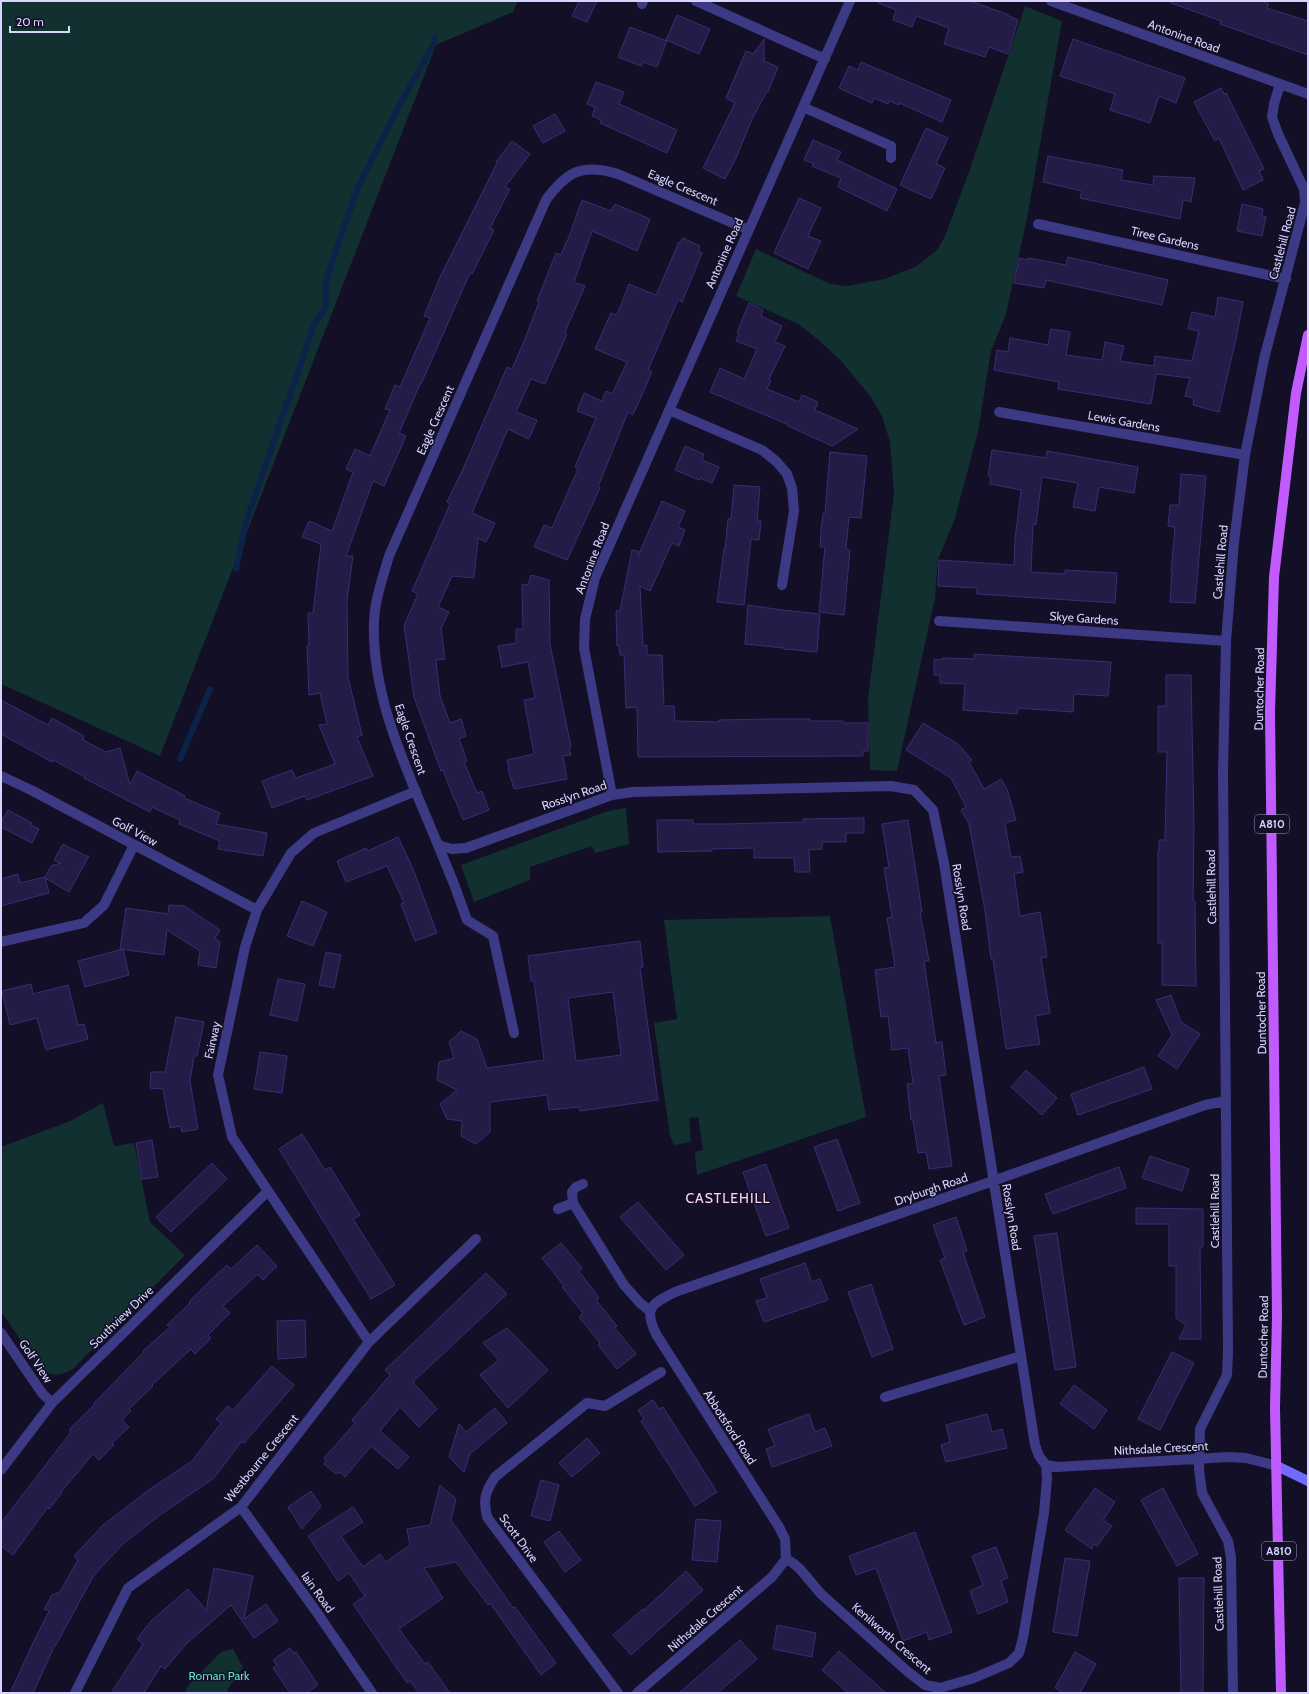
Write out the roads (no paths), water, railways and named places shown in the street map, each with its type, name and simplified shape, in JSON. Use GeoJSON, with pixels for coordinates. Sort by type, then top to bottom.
{"type":"FeatureCollection","features":[{"type":"Feature","properties":{"kind":"main road","name":"Duntocher Road"},"geometry":{"type":"LineString","coordinates":[[1281,1693],[1275,1408],[1277,1316],[1270,712],[1274,577],[1296,393],[1308,335]]}},
{"type":"Feature","properties":{"kind":"street"},"geometry":{"type":"LineString","coordinates":[[696,1],[825,59]]}},
{"type":"Feature","properties":{"kind":"street","name":"Antonine Road"},"geometry":{"type":"LineString","coordinates":[[612,795],[584,648],[585,619],[595,578],[850,1]]}},
{"type":"Feature","properties":{"kind":"street","name":"Antonine Road"},"geometry":{"type":"LineString","coordinates":[[1051,1],[1308,94]]}},
{"type":"Feature","properties":{"kind":"street","name":"Castlehill Road"},"geometry":{"type":"LineString","coordinates":[[1233,1693],[1231,1557],[1228,1541],[1202,1493],[1199,1469],[1200,1428],[1226,1375],[1228,1351],[1223,781],[1226,642],[1234,542],[1245,454],[1264,359],[1306,204],[1304,189],[1278,134],[1272,117],[1280,84]]}},
{"type":"Feature","properties":{"kind":"street"},"geometry":{"type":"LineString","coordinates":[[803,107],[891,146],[891,158]]}},
{"type":"Feature","properties":{"kind":"street","name":"Eagle Crescent"},"geometry":{"type":"LineString","coordinates":[[514,1033],[492,936],[467,920],[391,726],[379,681],[374,645],[374,619],[380,586],[390,556],[546,200],[558,184],[570,175],[588,168],[602,169],[618,174],[749,230]]}},
{"type":"Feature","properties":{"kind":"street","name":"Tiree Gardens"},"geometry":{"type":"LineString","coordinates":[[1038,224],[1286,279]]}},
{"type":"Feature","properties":{"kind":"street"},"geometry":{"type":"LineString","coordinates":[[669,410],[762,450],[777,462],[787,474],[792,488],[794,512],[782,585]]}},
{"type":"Feature","properties":{"kind":"street","name":"Lewis Gardens"},"geometry":{"type":"LineString","coordinates":[[999,412],[1245,454]]}},
{"type":"Feature","properties":{"kind":"street","name":"Skye Gardens"},"geometry":{"type":"LineString","coordinates":[[939,621],[1226,642]]}},
{"type":"Feature","properties":{"kind":"street","name":"Golf View"},"geometry":{"type":"LineString","coordinates":[[1,776],[257,910]]}},
{"type":"Feature","properties":{"kind":"street","name":"Rosslyn Road"},"geometry":{"type":"LineString","coordinates":[[438,845],[452,849],[466,848],[612,795],[633,792],[884,786],[914,790],[933,810],[942,855],[1035,1445],[1039,1456],[1046,1465]]}},
{"type":"Feature","properties":{"kind":"street","name":"Fairway"},"geometry":{"type":"LineString","coordinates":[[369,1342],[232,1137],[218,1076],[245,947],[257,910],[291,853],[314,833],[416,791]]}},
{"type":"Feature","properties":{"kind":"street"},"geometry":{"type":"LineString","coordinates":[[1,942],[84,923],[104,906],[134,846]]}},
{"type":"Feature","properties":{"kind":"street","name":"Dryburgh Road"},"geometry":{"type":"LineString","coordinates":[[650,1311],[656,1302],[675,1292],[1205,1105],[1226,1101]]}},
{"type":"Feature","properties":{"kind":"street"},"geometry":{"type":"LineString","coordinates":[[582,1184],[576,1187],[572,1192],[573,1203],[624,1285],[640,1303],[650,1311]]}},
{"type":"Feature","properties":{"kind":"street","name":"Southview Drive"},"geometry":{"type":"LineString","coordinates":[[1,1470],[52,1403],[268,1191]]}},
{"type":"Feature","properties":{"kind":"street"},"geometry":{"type":"LineString","coordinates":[[558,1209],[573,1203]]}},
{"type":"Feature","properties":{"kind":"street","name":"Westbourne Crescent"},"geometry":{"type":"LineString","coordinates":[[75,1693],[128,1588],[241,1507],[369,1342],[476,1239]]}},
{"type":"Feature","properties":{"kind":"street","name":"Abbotsford Road"},"geometry":{"type":"LineString","coordinates":[[650,1311],[649,1321],[656,1334],[779,1527],[785,1539],[786,1559]]}},
{"type":"Feature","properties":{"kind":"street","name":"Golf View"},"geometry":{"type":"LineString","coordinates":[[1,1333],[42,1393],[52,1403]]}},
{"type":"Feature","properties":{"kind":"street"},"geometry":{"type":"LineString","coordinates":[[885,1396],[1021,1356]]}},
{"type":"Feature","properties":{"kind":"street","name":"Scott Drive"},"geometry":{"type":"LineString","coordinates":[[618,1693],[487,1517],[484,1503],[488,1489],[495,1477],[587,1403],[605,1406],[661,1372]]}},
{"type":"Feature","properties":{"kind":"street","name":"Nithsdale Crescent"},"geometry":{"type":"LineString","coordinates":[[1046,1465],[1057,1466],[1200,1458],[1246,1458],[1277,1466]]}},
{"type":"Feature","properties":{"kind":"street","name":"Kenilworth Crescent"},"geometry":{"type":"LineString","coordinates":[[786,1559],[794,1563],[800,1569],[821,1594],[907,1671],[925,1685],[940,1688],[974,1678],[1009,1663],[1019,1653],[1023,1638],[1044,1513],[1047,1479],[1046,1465]]}},
{"type":"Feature","properties":{"kind":"street"},"geometry":{"type":"LineString","coordinates":[[1277,1466],[1308,1481]]}},
{"type":"Feature","properties":{"kind":"street","name":"Iain Road"},"geometry":{"type":"LineString","coordinates":[[241,1507],[318,1614],[372,1693]]}},
{"type":"Feature","properties":{"kind":"street","name":"Nithsdale Crescent"},"geometry":{"type":"LineString","coordinates":[[638,1693],[772,1577],[786,1559]]}},
{"type":"Feature","properties":{"kind":"waterway"},"geometry":{"type":"LineString","coordinates":[[236,569],[246,522],[315,322],[325,308],[327,296],[325,291],[328,274],[358,187],[398,108],[434,43],[435,38]]}},
{"type":"Feature","properties":{"kind":"waterway"},"geometry":{"type":"LineString","coordinates":[[180,759],[210,689]]}},
{"type":"Feature","properties":{"kind":"district","name":"CASTLEHILL"},"geometry":{"type":"Point","coordinates":[728,1198]}},
{"type":"Feature","properties":{"kind":"park label","name":"Roman Park"},"geometry":{"type":"Point","coordinates":[219,1675]}}]}
